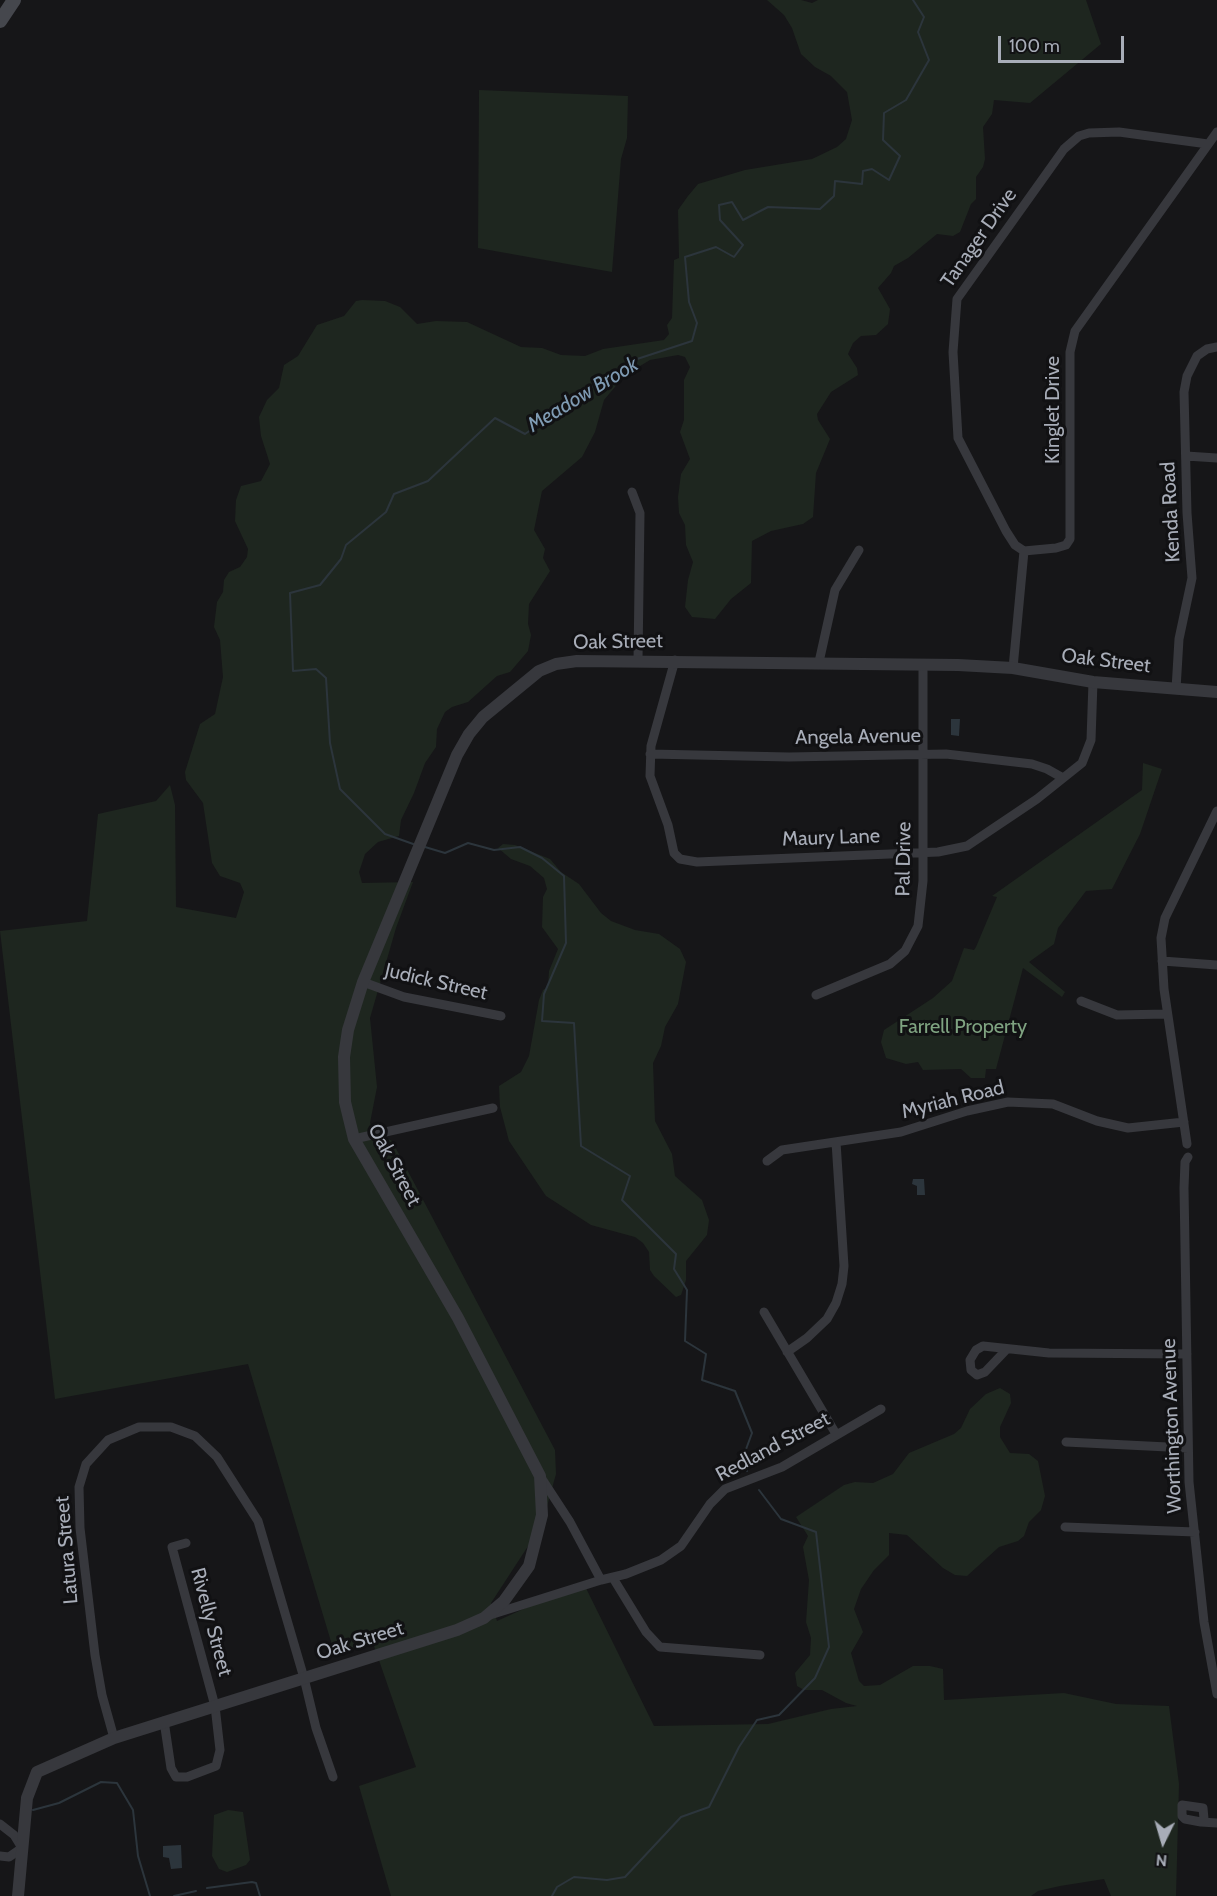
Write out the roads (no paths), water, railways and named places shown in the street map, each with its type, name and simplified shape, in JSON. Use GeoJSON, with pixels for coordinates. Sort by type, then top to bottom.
{"type":"FeatureCollection","features":[{"type":"Feature","properties":{"kind":"main road"},"geometry":{"type":"LineString","coordinates":[[0,21],[14,0]]}},
{"type":"Feature","properties":{"kind":"street","name":"Tanager Drive"},"geometry":{"type":"LineString","coordinates":[[1024,551],[1015,545],[1006,531],[958,438],[953,352],[957,299],[1064,149],[1079,136],[1089,133],[1119,132],[1208,144]]}},
{"type":"Feature","properties":{"kind":"street","name":"Kinglet Drive"},"geometry":{"type":"LineString","coordinates":[[1024,551],[1056,548],[1066,545],[1070,539],[1070,358],[1075,331],[1217,132]]}},
{"type":"Feature","properties":{"kind":"street","name":"Kenda Road"},"geometry":{"type":"LineString","coordinates":[[1176,689],[1179,639],[1192,578],[1184,403],[1187,376],[1197,357],[1217,347]]}},
{"type":"Feature","properties":{"kind":"street"},"geometry":{"type":"LineString","coordinates":[[1186,456],[1217,458]]}},
{"type":"Feature","properties":{"kind":"street"},"geometry":{"type":"LineString","coordinates":[[632,492],[640,513],[638,660]]}},
{"type":"Feature","properties":{"kind":"street"},"geometry":{"type":"LineString","coordinates":[[819,662],[835,590],[859,550]]}},
{"type":"Feature","properties":{"kind":"street"},"geometry":{"type":"LineString","coordinates":[[1013,668],[1024,551]]}},
{"type":"Feature","properties":{"kind":"street","name":"Maury Lane"},"geometry":{"type":"LineString","coordinates":[[675,660],[650,754],[651,785],[668,825],[674,853],[683,860],[697,862],[922,852],[967,846],[1082,763],[1089,748],[1093,682]]}},
{"type":"Feature","properties":{"kind":"street","name":"Oak Street"},"geometry":{"type":"LineString","coordinates":[[18,1896],[27,1798],[37,1772],[114,1738],[164,1721],[457,1630],[484,1618],[504,1601],[529,1566],[542,1515],[540,1476],[458,1318],[354,1139],[345,1102],[344,1057],[348,1030],[363,982],[457,755],[469,735],[506,698],[539,671],[556,664],[577,661],[819,662],[1013,668],[1093,682],[1217,692]]}},
{"type":"Feature","properties":{"kind":"street","name":"Pal Drive"},"geometry":{"type":"LineString","coordinates":[[816,995],[880,970],[905,951],[915,935],[920,916],[922,852],[923,664]]}},
{"type":"Feature","properties":{"kind":"street","name":"Angela Avenue"},"geometry":{"type":"LineString","coordinates":[[650,754],[798,757],[922,754],[1032,764],[1063,778]]}},
{"type":"Feature","properties":{"kind":"street"},"geometry":{"type":"LineString","coordinates":[[1187,1144],[1167,1014],[1161,938],[1165,918],[1217,811]]}},
{"type":"Feature","properties":{"kind":"street"},"geometry":{"type":"LineString","coordinates":[[1162,962],[1217,965]]}},
{"type":"Feature","properties":{"kind":"street","name":"Judick Street"},"geometry":{"type":"LineString","coordinates":[[363,982],[419,1000],[501,1016]]}},
{"type":"Feature","properties":{"kind":"street"},"geometry":{"type":"LineString","coordinates":[[1081,1001],[1117,1015],[1167,1014]]}},
{"type":"Feature","properties":{"kind":"street","name":"Myriah Road"},"geometry":{"type":"LineString","coordinates":[[767,1161],[782,1150],[901,1132],[967,1111],[1008,1102],[1053,1104],[1097,1121],[1128,1128],[1184,1122]]}},
{"type":"Feature","properties":{"kind":"street"},"geometry":{"type":"LineString","coordinates":[[354,1139],[493,1108]]}},
{"type":"Feature","properties":{"kind":"street"},"geometry":{"type":"LineString","coordinates":[[787,1352],[821,1325],[832,1312],[840,1293],[844,1266],[836,1142]]}},
{"type":"Feature","properties":{"kind":"street","name":"Worthington Avenue"},"geometry":{"type":"LineString","coordinates":[[1188,1156],[1185,1162],[1184,1188],[1188,1448],[1204,1622],[1217,1694]]}},
{"type":"Feature","properties":{"kind":"street"},"geometry":{"type":"LineString","coordinates":[[764,1312],[836,1434]]}},
{"type":"Feature","properties":{"kind":"street"},"geometry":{"type":"LineString","coordinates":[[1007,1349],[1046,1353],[1187,1354]]}},
{"type":"Feature","properties":{"kind":"street","name":"Redland Street"},"geometry":{"type":"LineString","coordinates":[[484,1618],[648,1566],[674,1551],[691,1533],[710,1504],[731,1485],[782,1467],[881,1409]]}},
{"type":"Feature","properties":{"kind":"street","name":"Latura Street"},"geometry":{"type":"LineString","coordinates":[[114,1738],[102,1695],[95,1655],[78,1497],[83,1472],[96,1451],[115,1436],[132,1429],[160,1425],[182,1429],[207,1446],[226,1468],[258,1521],[304,1678],[316,1728],[333,1777]]}},
{"type":"Feature","properties":{"kind":"street"},"geometry":{"type":"LineString","coordinates":[[1066,1442],[1188,1448]]}},
{"type":"Feature","properties":{"kind":"street"},"geometry":{"type":"LineString","coordinates":[[540,1476],[570,1522],[601,1580]]}},
{"type":"Feature","properties":{"kind":"street"},"geometry":{"type":"LineString","coordinates":[[1065,1527],[1195,1532]]}},
{"type":"Feature","properties":{"kind":"street","name":"Rivelly Street"},"geometry":{"type":"LineString","coordinates":[[164,1721],[171,1768],[176,1777],[187,1778],[217,1764],[220,1750],[215,1706],[172,1547],[186,1543]]}},
{"type":"Feature","properties":{"kind":"street"},"geometry":{"type":"LineString","coordinates":[[613,1578],[646,1632],[660,1647],[760,1655]]}},
{"type":"Feature","properties":{"kind":"street"},"geometry":{"type":"LineString","coordinates":[[1201,1822],[1217,1823]]}},
{"type":"Feature","properties":{"kind":"street"},"geometry":{"type":"LineString","coordinates":[[0,1824],[14,1835],[22,1848],[9,1857],[0,1856]]}},
{"type":"Feature","properties":{"kind":"waterway","name":"Meadow Brook"},"geometry":{"type":"LineString","coordinates":[[416,845],[385,834],[340,789],[330,743],[326,678],[316,669],[293,671],[290,593],[320,585],[341,559],[346,545],[386,512],[394,494],[428,481],[495,418],[525,434],[628,362],[692,341],[697,323],[689,302],[685,257],[716,247],[734,257],[743,245],[720,220],[719,205],[732,202],[743,220],[768,207],[820,209],[834,196],[835,181],[862,184],[863,171],[872,169],[889,180],[900,156],[883,140],[884,113],[906,100],[929,60],[918,32],[924,17],[913,0]]}},
{"type":"Feature","properties":{"kind":"waterway","name":"Meadow Brook"},"geometry":{"type":"LineString","coordinates":[[425,847],[445,853],[468,843],[494,850],[520,847],[542,858],[564,876],[566,943],[544,994],[542,1021],[574,1023],[581,1146],[630,1176],[622,1200],[676,1254],[674,1269],[687,1290],[685,1341],[706,1354],[702,1380],[735,1391],[752,1433],[745,1452],[747,1471]]}},
{"type":"Feature","properties":{"kind":"waterway","name":"Meadow Brook"},"geometry":{"type":"LineString","coordinates":[[552,1896],[557,1887],[574,1877],[607,1880],[625,1877],[681,1817],[709,1807],[739,1747],[757,1720],[779,1715],[815,1678],[829,1647],[816,1532],[781,1519],[759,1490]]}},
{"type":"Feature","properties":{"kind":"waterway","name":"Meadow Brook"},"geometry":{"type":"LineString","coordinates":[[33,1810],[59,1803],[101,1782],[117,1783],[133,1810],[138,1856],[150,1896]]}},
{"type":"Feature","properties":{"kind":"waterway","name":"Meadow Brook"},"geometry":{"type":"LineString","coordinates":[[207,1888],[252,1882],[256,1883],[260,1896]]}},
{"type":"Feature","properties":{"kind":"waterway","name":"Meadow Brook"},"geometry":{"type":"LineString","coordinates":[[174,1896],[196,1891]]}},
{"type":"Feature","properties":{"kind":"park label","name":"Farrell Property"},"geometry":{"type":"Point","coordinates":[963,1027]}}]}
